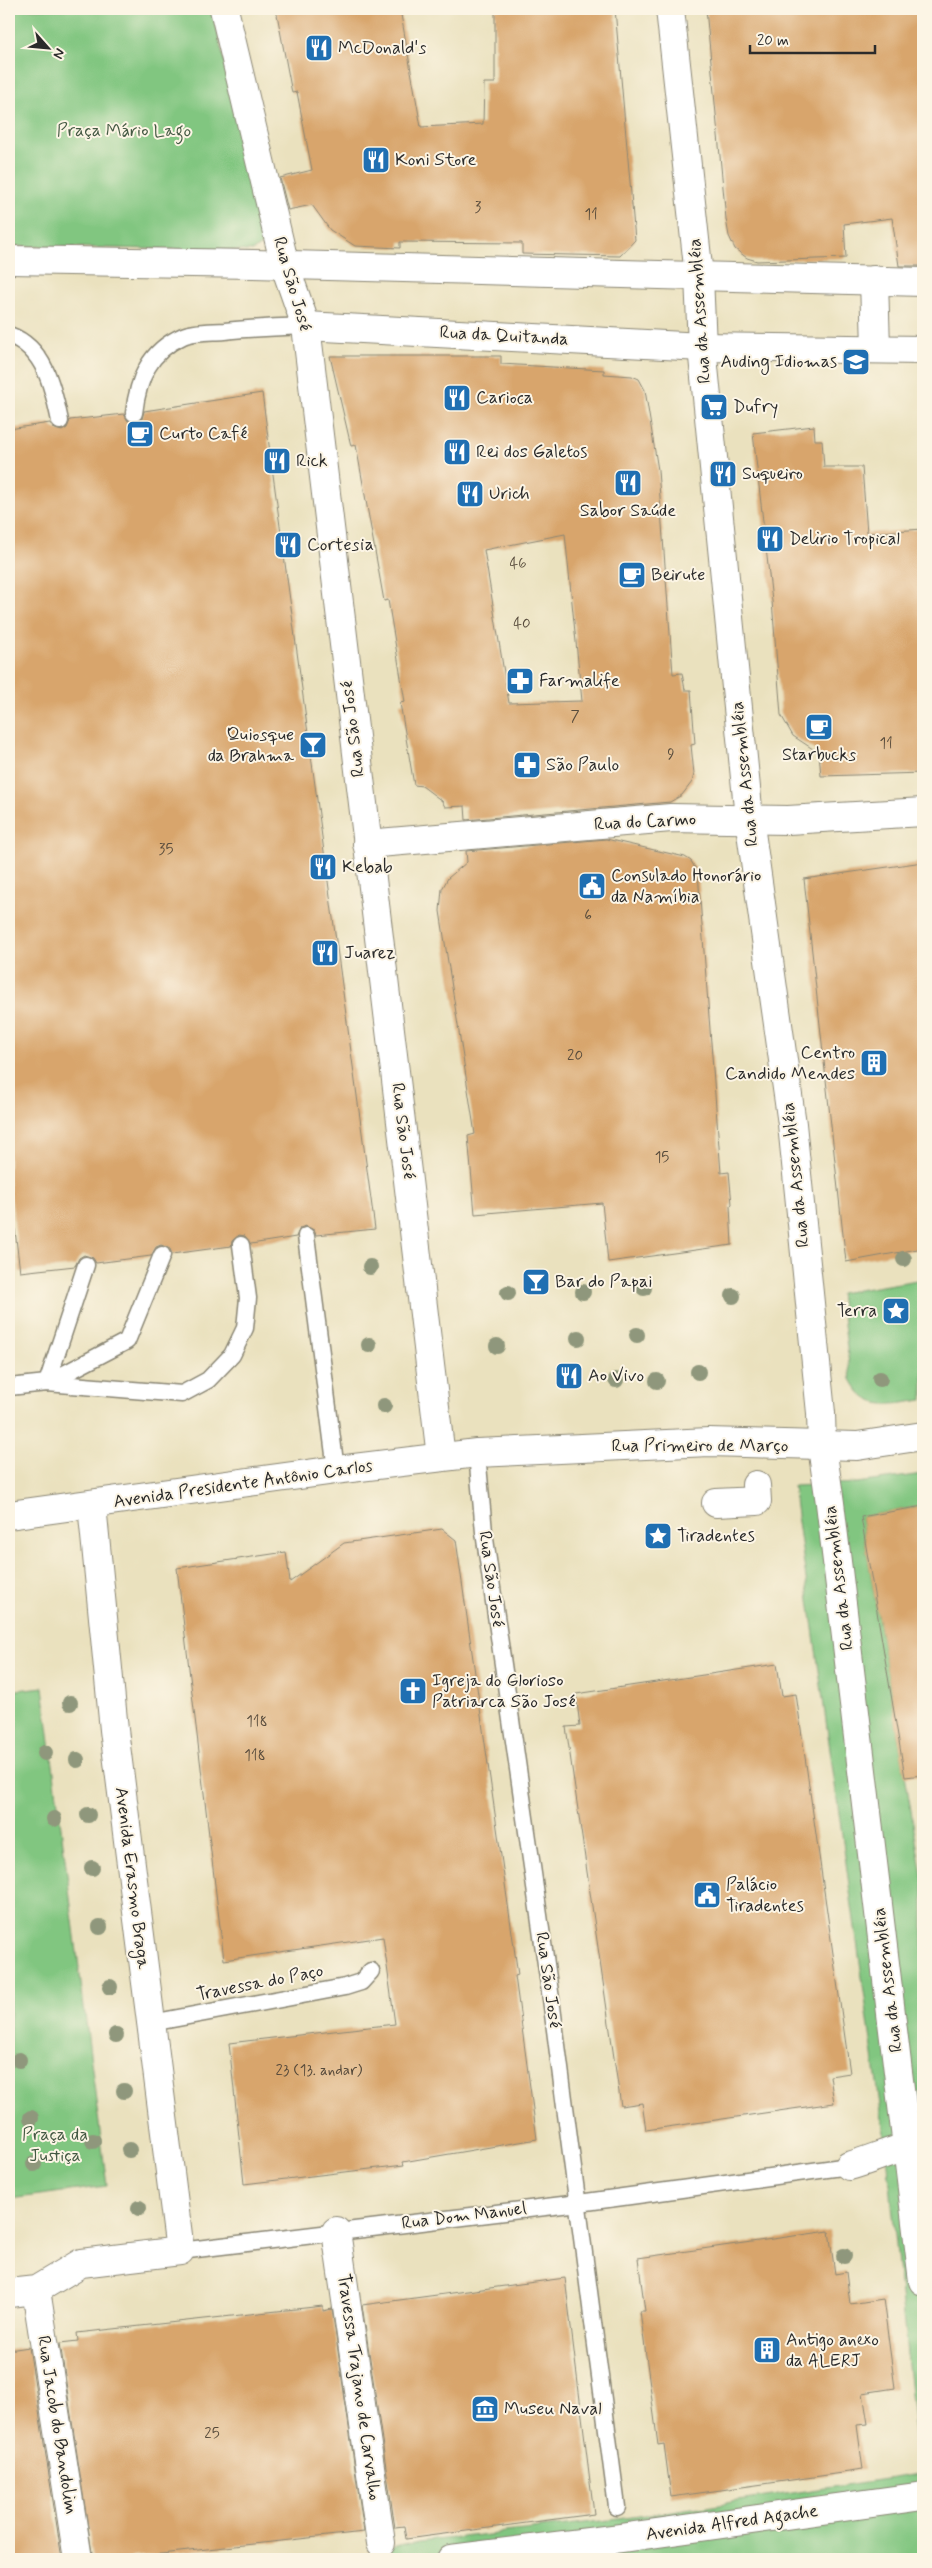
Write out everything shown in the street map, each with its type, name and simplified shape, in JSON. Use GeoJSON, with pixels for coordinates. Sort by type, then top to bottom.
{"type":"FeatureCollection","features":[{"type":"Feature","properties":{"kind":"street","name":"Rua São José"},"geometry":{"type":"LineString","coordinates":[[224,9],[285,266],[306,326],[441,1457]]}},
{"type":"Feature","properties":{"kind":"street","name":"Rua da Assembléia"},"geometry":{"type":"LineString","coordinates":[[670,9],[699,276],[702,348],[749,818],[792,1124],[821,1413],[822,1447],[915,2144],[923,2282]]}},
{"type":"Feature","properties":{"kind":"street"},"geometry":{"type":"LineString","coordinates":[[9,260],[923,282]]}},
{"type":"Feature","properties":{"kind":"street"},"geometry":{"type":"LineString","coordinates":[[874,280],[876,348]]}},
{"type":"Feature","properties":{"kind":"street","name":"Rua da Quitanda"},"geometry":{"type":"LineString","coordinates":[[306,326],[702,348],[876,348],[923,350]]}},
{"type":"Feature","properties":{"kind":"street","name":"Rua do Carmo"},"geometry":{"type":"LineString","coordinates":[[367,844],[671,818],[788,820],[923,812]]}},
{"type":"Feature","properties":{"kind":"street","name":"Rua Primeiro de Março"},"geometry":{"type":"LineString","coordinates":[[477,1454],[709,1442],[822,1447],[856,1446],[923,1436]]}},
{"type":"Feature","properties":{"kind":"street","name":"Avenida Presidente Antônio Carlos"},"geometry":{"type":"LineString","coordinates":[[9,1515],[336,1470],[477,1454]]}},
{"type":"Feature","properties":{"kind":"street"},"geometry":{"type":"LineString","coordinates":[[716,1503],[758,1502],[756,1485]]}},
{"type":"Feature","properties":{"kind":"street","name":"Avenida Erasmo Braga"},"geometry":{"type":"LineString","coordinates":[[92,1505],[114,1730],[180,2251]]}},
{"type":"Feature","properties":{"kind":"street","name":"Rua Dom Manuel"},"geometry":{"type":"LineString","coordinates":[[849,2166],[887,2155],[915,2144]]}},
{"type":"Feature","properties":{"kind":"street","name":"Travessa Trajano de Carvalho"},"geometry":{"type":"LineString","coordinates":[[336,2231],[383,2551]]}},
{"type":"Feature","properties":{"kind":"street","name":"Rua Dom Manuel"},"geometry":{"type":"LineString","coordinates":[[9,2293],[36,2290],[81,2263],[180,2251]]}},
{"type":"Feature","properties":{"kind":"street","name":"Rua Jacob do Bandolim"},"geometry":{"type":"LineString","coordinates":[[36,2290],[78,2559]]}},
{"type":"Feature","properties":{"kind":"street","name":"Avenida Alfred Agache"},"geometry":{"type":"LineString","coordinates":[[451,2559],[622,2538],[923,2496]]}},
{"type":"Feature","properties":{"kind":"lane","name":"Rua da Quitanda"},"geometry":{"type":"LineString","coordinates":[[134,413],[137,388],[145,368],[159,350],[184,335],[306,326]]}},
{"type":"Feature","properties":{"kind":"lane"},"geometry":{"type":"LineString","coordinates":[[9,335],[18,338],[40,360],[52,384],[60,421]]}},
{"type":"Feature","properties":{"kind":"lane"},"geometry":{"type":"LineString","coordinates":[[306,1236],[336,1470]]}},
{"type":"Feature","properties":{"kind":"lane"},"geometry":{"type":"LineString","coordinates":[[9,1387],[47,1383],[182,1394],[208,1380],[232,1355],[245,1328],[248,1298],[242,1245]]}},
{"type":"Feature","properties":{"kind":"lane"},"geometry":{"type":"LineString","coordinates":[[47,1383],[127,1341],[162,1255]]}},
{"type":"Feature","properties":{"kind":"lane"},"geometry":{"type":"LineString","coordinates":[[47,1383],[86,1265]]}},
{"type":"Feature","properties":{"kind":"lane","name":"Rua São José"},"geometry":{"type":"LineString","coordinates":[[477,1454],[484,1532],[578,2203],[617,2507]]}},
{"type":"Feature","properties":{"kind":"lane","name":"Travessa do Paço"},"geometry":{"type":"LineString","coordinates":[[151,2023],[345,1987],[361,1982],[371,1971]]}},
{"type":"Feature","properties":{"kind":"lane","name":"Rua Dom Manuel"},"geometry":{"type":"LineString","coordinates":[[180,2251],[578,2203],[849,2166]]}},
{"type":"Feature","properties":{"kind":"green space","name":"Praça Mário Lago"},"geometry":{"type":"Polygon","coordinates":[[[9,9],[212,9],[265,237],[261,245],[253,251],[9,246],[9,9]]]}},
{"type":"Feature","properties":{"kind":"green space"},"geometry":{"type":"Polygon","coordinates":[[[923,1279],[923,1400],[891,1404],[873,1402],[858,1390],[851,1379],[840,1293],[923,1279]]]}},
{"type":"Feature","properties":{"kind":"green space"},"geometry":{"type":"Polygon","coordinates":[[[923,1474],[923,1506],[861,1517],[923,1881],[923,2559],[373,2559],[372,2552],[419,2542],[619,2519],[919,2474],[887,2155],[793,1486],[857,1483],[923,1474]]]}},
{"type":"Feature","properties":{"kind":"green space","name":"Praça da Justiça"},"geometry":{"type":"Polygon","coordinates":[[[43,1687],[107,2186],[10,2199],[9,1691],[43,1687]]]}},
{"type":"Feature","properties":{"kind":"building"},"geometry":{"type":"Polygon","coordinates":[[[276,9],[400,9],[421,127],[483,124],[484,83],[495,83],[495,9],[615,9],[635,240],[620,256],[522,254],[522,243],[400,242],[400,248],[355,246],[330,230],[312,205],[288,210],[280,178],[312,170],[297,92],[292,93],[276,9]]]}},
{"type":"Feature","properties":{"kind":"building"},"geometry":{"type":"Polygon","coordinates":[[[706,9],[923,9],[923,266],[899,266],[892,218],[844,224],[846,258],[757,261],[747,258],[735,249],[729,236],[726,219],[706,9]]]}},
{"type":"Feature","properties":{"kind":"building"},"geometry":{"type":"Polygon","coordinates":[[[330,356],[501,356],[501,364],[604,370],[604,374],[632,376],[639,379],[645,390],[658,470],[673,674],[682,673],[685,690],[691,690],[695,744],[691,745],[694,774],[692,782],[682,795],[670,802],[466,820],[465,806],[445,807],[442,801],[422,786],[414,785],[400,703],[405,702],[388,600],[384,601],[356,445],[351,446],[330,356]],[[565,534],[484,550],[509,703],[582,701],[565,534]]]}},
{"type":"Feature","properties":{"kind":"building"},"geometry":{"type":"Polygon","coordinates":[[[262,393],[375,1229],[316,1235],[314,1230],[305,1226],[300,1228],[296,1237],[251,1244],[245,1236],[239,1235],[232,1241],[231,1246],[172,1254],[170,1249],[161,1245],[156,1247],[151,1256],[96,1263],[93,1258],[84,1255],[79,1258],[75,1266],[20,1272],[9,1180],[9,429],[50,423],[53,428],[62,431],[67,428],[70,420],[124,414],[128,421],[137,422],[142,419],[144,411],[262,393]]]}},
{"type":"Feature","properties":{"kind":"building"},"geometry":{"type":"Polygon","coordinates":[[[814,426],[815,440],[822,440],[824,467],[862,467],[867,533],[923,529],[923,773],[821,776],[819,753],[793,736],[781,715],[772,601],[753,433],[814,426]]]}},
{"type":"Feature","properties":{"kind":"building"},"geometry":{"type":"Polygon","coordinates":[[[606,839],[685,857],[691,861],[698,873],[721,1173],[729,1172],[732,1204],[730,1206],[732,1245],[608,1262],[602,1203],[475,1214],[468,1136],[475,1134],[440,911],[442,889],[448,878],[467,862],[466,851],[606,839]]]}},
{"type":"Feature","properties":{"kind":"building","name":"Centro Candido Mendes"},"geometry":{"type":"Polygon","coordinates":[[[923,862],[923,1248],[846,1262],[804,879],[923,862]]]}},
{"type":"Feature","properties":{"kind":"building"},"geometry":{"type":"Polygon","coordinates":[[[923,1506],[923,1775],[905,1777],[861,1517],[923,1506]]]}},
{"type":"Feature","properties":{"kind":"building"},"geometry":{"type":"Polygon","coordinates":[[[442,1529],[456,1540],[518,1975],[515,1976],[537,2139],[403,2162],[404,2165],[244,2184],[229,2043],[395,2024],[383,1937],[224,1960],[177,1568],[286,1552],[290,1582],[344,1543],[442,1529]]]}},
{"type":"Feature","properties":{"kind":"building","name":"Palácio Tiradentes"},"geometry":{"type":"Polygon","coordinates":[[[777,1664],[782,1696],[796,1694],[850,2073],[830,2076],[834,2103],[646,2130],[642,2103],[621,2106],[566,1727],[580,1726],[576,1694],[777,1664]]]}},
{"type":"Feature","properties":{"kind":"building","name":"Antigo anexo da ALERJ"},"geometry":{"type":"Polygon","coordinates":[[[829,2231],[835,2274],[846,2272],[850,2304],[883,2299],[895,2388],[863,2393],[868,2424],[857,2425],[863,2470],[671,2497],[664,2444],[658,2445],[640,2311],[645,2311],[638,2258],[829,2231]]]}},
{"type":"Feature","properties":{"kind":"building","name":"Museu Naval"},"geometry":{"type":"Polygon","coordinates":[[[565,2278],[594,2514],[406,2539],[404,2527],[395,2528],[362,2305],[565,2278]]]}},
{"type":"Feature","properties":{"kind":"building"},"geometry":{"type":"Polygon","coordinates":[[[323,2306],[323,2311],[332,2309],[364,2532],[115,2559],[93,2559],[60,2343],[78,2341],[77,2333],[323,2306]]]}},
{"type":"Feature","properties":{"kind":"building"},"geometry":{"type":"Polygon","coordinates":[[[29,2347],[62,2559],[9,2559],[9,2350],[29,2347]]]}},
{"type":"Feature","properties":{"kind":"place","name":"McDonald's"},"geometry":{"type":"Point","coordinates":[319,48]}},
{"type":"Feature","properties":{"kind":"place","name":"Koni Store"},"geometry":{"type":"Point","coordinates":[376,160]}},
{"type":"Feature","properties":{"kind":"place","name":"Auding Idiomas"},"geometry":{"type":"Point","coordinates":[856,362]}},
{"type":"Feature","properties":{"kind":"place","name":"Carioca"},"geometry":{"type":"Point","coordinates":[457,398]}},
{"type":"Feature","properties":{"kind":"place","name":"Dufry"},"geometry":{"type":"Point","coordinates":[714,407]}},
{"type":"Feature","properties":{"kind":"place","name":"Curto Café"},"geometry":{"type":"Point","coordinates":[140,434]}},
{"type":"Feature","properties":{"kind":"place","name":"Rei dos Galetos"},"geometry":{"type":"Point","coordinates":[457,452]}},
{"type":"Feature","properties":{"kind":"place","name":"Rick"},"geometry":{"type":"Point","coordinates":[277,461]}},
{"type":"Feature","properties":{"kind":"place","name":"Suqueiro"},"geometry":{"type":"Point","coordinates":[723,474]}},
{"type":"Feature","properties":{"kind":"place","name":"Sabor Saúde"},"geometry":{"type":"Point","coordinates":[628,483]}},
{"type":"Feature","properties":{"kind":"place","name":"Urich"},"geometry":{"type":"Point","coordinates":[470,494]}},
{"type":"Feature","properties":{"kind":"place","name":"Delirio Tropical"},"geometry":{"type":"Point","coordinates":[770,539]}},
{"type":"Feature","properties":{"kind":"place","name":"Cortesia"},"geometry":{"type":"Point","coordinates":[288,545]}},
{"type":"Feature","properties":{"kind":"place","name":"Beirute"},"geometry":{"type":"Point","coordinates":[632,575]}},
{"type":"Feature","properties":{"kind":"place","name":"Farmalife"},"geometry":{"type":"Point","coordinates":[520,681]}},
{"type":"Feature","properties":{"kind":"place","name":"Starbucks"},"geometry":{"type":"Point","coordinates":[819,727]}},
{"type":"Feature","properties":{"kind":"place","name":"Quiosque da Brahma"},"geometry":{"type":"Point","coordinates":[313,745]}},
{"type":"Feature","properties":{"kind":"place","name":"São Paulo"},"geometry":{"type":"Point","coordinates":[527,765]}},
{"type":"Feature","properties":{"kind":"place","name":"Kebab"},"geometry":{"type":"Point","coordinates":[323,867]}},
{"type":"Feature","properties":{"kind":"place","name":"Consulado Honorário da Namíbia"},"geometry":{"type":"Point","coordinates":[592,886]}},
{"type":"Feature","properties":{"kind":"place","name":"Juarez"},"geometry":{"type":"Point","coordinates":[325,953]}},
{"type":"Feature","properties":{"kind":"place","name":"Centro Candido Mendes"},"geometry":{"type":"Point","coordinates":[874,1063]}},
{"type":"Feature","properties":{"kind":"place","name":"Bar do Papai"},"geometry":{"type":"Point","coordinates":[536,1282]}},
{"type":"Feature","properties":{"kind":"place","name":"Terra"},"geometry":{"type":"Point","coordinates":[896,1311]}},
{"type":"Feature","properties":{"kind":"place","name":"Ao Vivo"},"geometry":{"type":"Point","coordinates":[569,1376]}},
{"type":"Feature","properties":{"kind":"place","name":"Tiradentes"},"geometry":{"type":"Point","coordinates":[658,1536]}},
{"type":"Feature","properties":{"kind":"place","name":"Igreja do Glorioso Patriarca São José"},"geometry":{"type":"Point","coordinates":[413,1691]}},
{"type":"Feature","properties":{"kind":"place","name":"Palácio Tiradentes"},"geometry":{"type":"Point","coordinates":[707,1895]}},
{"type":"Feature","properties":{"kind":"place","name":"Antigo anexo da ALERJ"},"geometry":{"type":"Point","coordinates":[767,2350]}},
{"type":"Feature","properties":{"kind":"place","name":"Museu Naval"},"geometry":{"type":"Point","coordinates":[485,2409]}}]}
